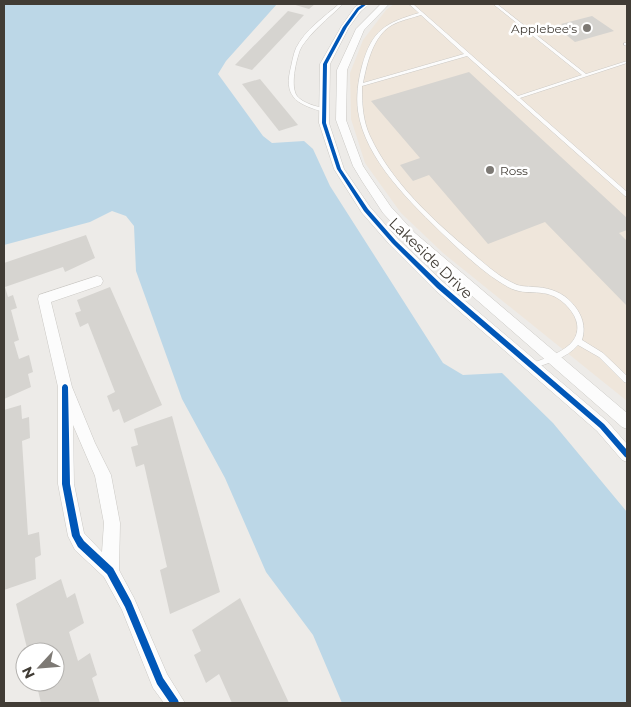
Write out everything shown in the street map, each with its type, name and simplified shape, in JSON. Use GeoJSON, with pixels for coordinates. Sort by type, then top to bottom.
{"type":"FeatureCollection","features":[{"type":"Feature","properties":{"kind":"street","name":"Lakeside Drive"},"geometry":{"type":"LineString","coordinates":[[365,4],[358,9],[345,27],[325,64],[324,123],[339,169],[366,210],[394,242],[439,286],[602,426],[627,455]]}},
{"type":"Feature","properties":{"kind":"street","name":"Lakeside Drive"},"geometry":{"type":"LineString","coordinates":[[385,4],[360,29],[342,70],[341,120],[358,166],[387,210],[411,236],[627,422]]}},
{"type":"Feature","properties":{"kind":"street"},"geometry":{"type":"LineString","coordinates":[[97,281],[44,299],[65,387],[88,447],[103,475],[112,523],[110,571]]}},
{"type":"Feature","properties":{"kind":"street"},"geometry":{"type":"LineString","coordinates":[[65,387],[66,484],[76,536],[81,544],[110,571],[128,604],[160,681],[175,703]]}},
{"type":"Feature","properties":{"kind":"lane"},"geometry":{"type":"LineString","coordinates":[[324,110],[303,105],[296,100],[290,81],[298,49],[303,41],[341,4]]}},
{"type":"Feature","properties":{"kind":"lane"},"geometry":{"type":"LineString","coordinates":[[411,4],[627,195]]}},
{"type":"Feature","properties":{"kind":"lane"},"geometry":{"type":"LineString","coordinates":[[495,4],[585,75]]}},
{"type":"Feature","properties":{"kind":"lane"},"geometry":{"type":"LineString","coordinates":[[422,14],[389,23],[382,29],[371,46],[362,70],[360,86],[362,119],[369,141],[405,194],[462,248],[510,285],[523,289],[543,290],[558,295],[573,308],[581,324],[578,341],[572,348],[532,366]]}},
{"type":"Feature","properties":{"kind":"lane"},"geometry":{"type":"LineString","coordinates":[[360,86],[468,54]]}},
{"type":"Feature","properties":{"kind":"lane"},"geometry":{"type":"LineString","coordinates":[[518,97],[627,62]]}},
{"type":"Feature","properties":{"kind":"lane"},"geometry":{"type":"LineString","coordinates":[[578,341],[601,355],[627,380]]}},
{"type":"Feature","properties":{"kind":"shaded area"},"geometry":{"type":"Polygon","coordinates":[[[394,4],[627,4],[627,401],[443,253],[401,213],[365,163],[351,119],[350,73],[363,40],[386,10],[394,4]]]}},
{"type":"Feature","properties":{"kind":"water"},"geometry":{"type":"Polygon","coordinates":[[[4,4],[277,4],[226,61],[218,74],[263,136],[272,143],[304,141],[313,149],[330,186],[443,363],[463,375],[502,373],[553,423],[627,512],[627,703],[342,703],[313,635],[266,572],[225,478],[182,399],[136,271],[134,226],[126,216],[112,211],[90,222],[4,245],[4,4]]]}},
{"type":"Feature","properties":{"kind":"building"},"geometry":{"type":"Polygon","coordinates":[[[292,4],[315,4],[309,9],[292,4]]]}},
{"type":"Feature","properties":{"kind":"building"},"geometry":{"type":"Polygon","coordinates":[[[288,11],[304,15],[252,70],[235,65],[288,11]]]}},
{"type":"Feature","properties":{"kind":"building","name":"Applebee's"},"geometry":{"type":"Polygon","coordinates":[[[592,16],[614,31],[575,42],[564,33],[571,32],[561,24],[592,16]]]}},
{"type":"Feature","properties":{"kind":"building","name":"Ross"},"geometry":{"type":"Polygon","coordinates":[[[469,72],[627,218],[627,230],[619,233],[627,241],[627,306],[545,222],[488,244],[429,175],[413,181],[400,165],[420,158],[371,101],[469,72]]]}},
{"type":"Feature","properties":{"kind":"building"},"geometry":{"type":"Polygon","coordinates":[[[260,79],[298,125],[279,131],[242,84],[260,79]]]}},
{"type":"Feature","properties":{"kind":"building"},"geometry":{"type":"Polygon","coordinates":[[[86,235],[95,258],[65,272],[63,267],[5,287],[8,297],[13,295],[17,308],[11,310],[19,340],[14,342],[19,359],[29,355],[33,372],[28,374],[31,387],[4,399],[4,263],[86,235]]]}},
{"type":"Feature","properties":{"kind":"building"},"geometry":{"type":"Polygon","coordinates":[[[110,287],[162,405],[124,423],[119,409],[113,412],[107,396],[115,392],[88,323],[80,327],[75,313],[81,311],[77,300],[110,287]]]}},
{"type":"Feature","properties":{"kind":"building"},"geometry":{"type":"Polygon","coordinates":[[[21,405],[22,419],[29,417],[30,438],[22,441],[28,535],[39,532],[41,555],[35,558],[36,579],[4,590],[4,410],[21,405]]]}},
{"type":"Feature","properties":{"kind":"building"},"geometry":{"type":"Polygon","coordinates":[[[172,416],[220,592],[170,614],[160,570],[167,567],[144,464],[136,467],[131,447],[138,445],[134,429],[172,416]]]}},
{"type":"Feature","properties":{"kind":"building"},"geometry":{"type":"Polygon","coordinates":[[[61,579],[67,598],[75,593],[84,623],[69,632],[78,661],[90,653],[97,675],[92,678],[100,703],[41,703],[38,692],[65,692],[65,642],[26,642],[16,604],[61,579]]]}},
{"type":"Feature","properties":{"kind":"building"},"geometry":{"type":"Polygon","coordinates":[[[240,598],[289,703],[232,703],[219,674],[206,683],[194,655],[201,651],[192,630],[240,598]]]}},
{"type":"Feature","properties":{"kind":"cycle path"},"geometry":{"type":"LineString","coordinates":[[365,4],[358,9],[345,27],[325,64],[324,123],[339,169],[366,210],[394,242],[439,286],[602,426],[627,455]]}},
{"type":"Feature","properties":{"kind":"cycle path"},"geometry":{"type":"LineString","coordinates":[[65,387],[66,484],[76,536],[81,544],[110,571],[128,604],[160,681],[175,703]]}},
{"type":"Feature","properties":{"kind":"place","name":"Applebee's"},"geometry":{"type":"Point","coordinates":[587,28]}},
{"type":"Feature","properties":{"kind":"place","name":"Ross"},"geometry":{"type":"Point","coordinates":[490,170]}}]}
